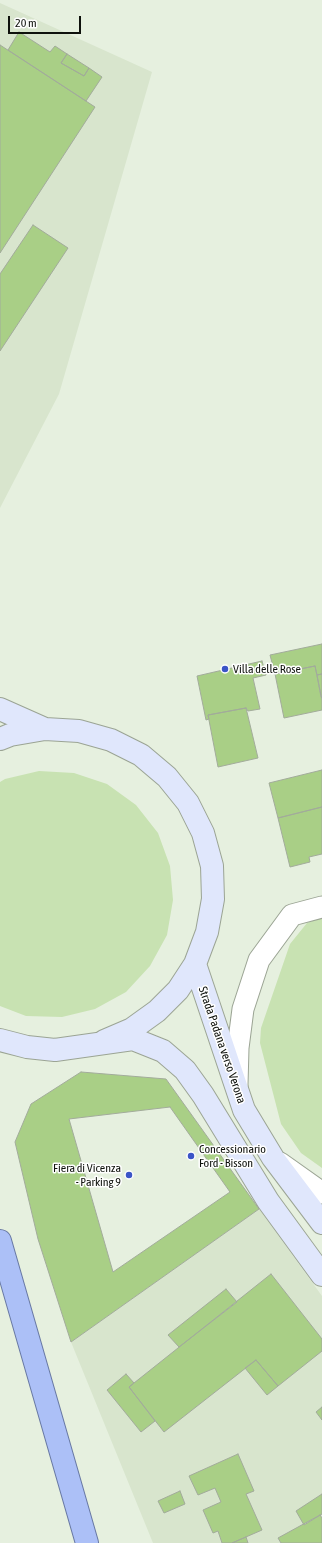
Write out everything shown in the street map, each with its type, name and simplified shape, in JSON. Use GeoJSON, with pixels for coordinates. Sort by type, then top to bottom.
{"type":"FeatureCollection","features":[{"type":"Feature","properties":{"kind":"highway"},"geometry":{"type":"LineString","coordinates":[[0,1241],[87,1543]]}},
{"type":"Feature","properties":{"kind":"main road"},"geometry":{"type":"LineString","coordinates":[[0,709],[45,729]]}},
{"type":"Feature","properties":{"kind":"main road","name":"Strada Padana verso Verona"},"geometry":{"type":"LineString","coordinates":[[0,739],[10,735],[45,729],[79,731],[111,740],[141,755],[167,776],[188,803],[203,833],[212,866],[213,899],[208,926],[195,964],[178,990],[157,1011],[132,1029],[104,1041]]}},
{"type":"Feature","properties":{"kind":"main road","name":"Strada Padana verso Verona"},"geometry":{"type":"LineString","coordinates":[[195,964],[236,1092],[244,1110],[273,1158],[322,1222]]}},
{"type":"Feature","properties":{"kind":"main road","name":"Strada Padana verso Verona"},"geometry":{"type":"LineString","coordinates":[[0,1040],[27,1047],[55,1050],[104,1041],[133,1039],[163,1051],[185,1070],[203,1095],[268,1201],[322,1275]]}},
{"type":"Feature","properties":{"kind":"street"},"geometry":{"type":"LineString","coordinates":[[236,1092],[238,1048],[244,1009],[259,960],[292,915],[322,907]]}},
{"type":"Feature","properties":{"kind":"street"},"geometry":{"type":"LineString","coordinates":[[273,1158],[322,1193]]}},
{"type":"Feature","properties":{"kind":"shaded area"},"geometry":{"type":"Polygon","coordinates":[[[0,3],[152,72],[59,394],[0,508],[0,3]]]}},
{"type":"Feature","properties":{"kind":"shaded area"},"geometry":{"type":"Polygon","coordinates":[[[259,1209],[322,1296],[322,1543],[153,1543],[71,1342],[259,1209]]]}},
{"type":"Feature","properties":{"kind":"green space"},"geometry":{"type":"Polygon","coordinates":[[[39,771],[74,773],[107,784],[136,805],[158,833],[170,866],[173,900],[167,935],[150,966],[126,992],[95,1009],[62,1017],[26,1016],[0,1006],[0,782],[5,779],[39,771]]]}},
{"type":"Feature","properties":{"kind":"green space"},"geometry":{"type":"Polygon","coordinates":[[[322,917],[322,1168],[301,1153],[281,1124],[260,1043],[261,1028],[290,944],[307,923],[322,917]]]}},
{"type":"Feature","properties":{"kind":"building"},"geometry":{"type":"Polygon","coordinates":[[[19,32],[50,52],[55,46],[67,54],[61,63],[84,76],[89,68],[102,77],[86,101],[8,50],[19,32]]]}},
{"type":"Feature","properties":{"kind":"building"},"geometry":{"type":"Polygon","coordinates":[[[0,45],[95,107],[0,253],[0,45]]]}},
{"type":"Feature","properties":{"kind":"building"},"geometry":{"type":"Polygon","coordinates":[[[67,54],[89,68],[84,76],[61,63],[67,54]]]}},
{"type":"Feature","properties":{"kind":"building"},"geometry":{"type":"Polygon","coordinates":[[[33,225],[68,248],[0,351],[0,274],[33,225]]]}},
{"type":"Feature","properties":{"kind":"building"},"geometry":{"type":"Polygon","coordinates":[[[322,644],[322,674],[317,675],[315,666],[275,674],[270,655],[322,644]]]}},
{"type":"Feature","properties":{"kind":"building"},"geometry":{"type":"Polygon","coordinates":[[[262,661],[266,675],[253,678],[260,709],[248,711],[246,708],[208,715],[209,719],[206,720],[197,676],[262,661]]]}},
{"type":"Feature","properties":{"kind":"building"},"geometry":{"type":"Polygon","coordinates":[[[315,666],[322,700],[322,710],[284,718],[275,674],[315,666]]]}},
{"type":"Feature","properties":{"kind":"building"},"geometry":{"type":"Polygon","coordinates":[[[322,674],[322,697],[321,697],[317,675],[322,674]]]}},
{"type":"Feature","properties":{"kind":"building"},"geometry":{"type":"Polygon","coordinates":[[[246,708],[258,758],[218,767],[208,715],[246,708]]]}},
{"type":"Feature","properties":{"kind":"building"},"geometry":{"type":"Polygon","coordinates":[[[322,770],[322,807],[278,818],[269,783],[322,770]]]}},
{"type":"Feature","properties":{"kind":"building"},"geometry":{"type":"Polygon","coordinates":[[[322,807],[322,854],[309,857],[310,862],[290,867],[278,818],[322,807]]]}},
{"type":"Feature","properties":{"kind":"building","name":"Fiera di Vicenza - Parking 9"},"geometry":{"type":"Polygon","coordinates":[[[81,1072],[166,1079],[259,1209],[71,1342],[38,1239],[15,1142],[31,1104],[81,1072]]]}},
{"type":"Feature","properties":{"kind":"building"},"geometry":{"type":"Polygon","coordinates":[[[170,1107],[230,1192],[113,1272],[69,1119],[170,1107]]]}},
{"type":"Feature","properties":{"kind":"building"},"geometry":{"type":"Polygon","coordinates":[[[271,1274],[322,1339],[322,1351],[278,1386],[256,1360],[164,1432],[129,1387],[271,1274]]]}},
{"type":"Feature","properties":{"kind":"building"},"geometry":{"type":"Polygon","coordinates":[[[226,1289],[237,1302],[179,1347],[168,1335],[226,1289]]]}},
{"type":"Feature","properties":{"kind":"building"},"geometry":{"type":"Polygon","coordinates":[[[256,1360],[278,1386],[267,1395],[245,1368],[256,1360]]]}},
{"type":"Feature","properties":{"kind":"building"},"geometry":{"type":"Polygon","coordinates":[[[126,1374],[134,1383],[129,1387],[155,1421],[141,1432],[107,1390],[126,1374]]]}},
{"type":"Feature","properties":{"kind":"building"},"geometry":{"type":"Polygon","coordinates":[[[322,1407],[322,1420],[316,1412],[322,1407]]]}},
{"type":"Feature","properties":{"kind":"building"},"geometry":{"type":"Polygon","coordinates":[[[238,1454],[254,1491],[246,1494],[262,1530],[232,1543],[222,1543],[218,1531],[213,1533],[203,1510],[221,1502],[215,1488],[198,1495],[189,1476],[238,1454]]]}},
{"type":"Feature","properties":{"kind":"building"},"geometry":{"type":"Polygon","coordinates":[[[180,1491],[185,1504],[164,1513],[158,1501],[180,1491]]]}},
{"type":"Feature","properties":{"kind":"building"},"geometry":{"type":"Polygon","coordinates":[[[322,1494],[322,1514],[304,1525],[296,1511],[322,1494]]]}},
{"type":"Feature","properties":{"kind":"building"},"geometry":{"type":"Polygon","coordinates":[[[320,1515],[322,1518],[322,1543],[281,1543],[278,1538],[320,1515]]]}},
{"type":"Feature","properties":{"kind":"building"},"geometry":{"type":"Polygon","coordinates":[[[246,1537],[248,1543],[232,1543],[246,1537]]]}},
{"type":"Feature","properties":{"kind":"place","name":"Villa delle Rose"},"geometry":{"type":"Point","coordinates":[225,669]}},
{"type":"Feature","properties":{"kind":"place","name":"Concessionario Ford - Bisson"},"geometry":{"type":"Point","coordinates":[191,1156]}},
{"type":"Feature","properties":{"kind":"place","name":"Fiera di Vicenza - Parking 9"},"geometry":{"type":"Point","coordinates":[129,1175]}}]}
